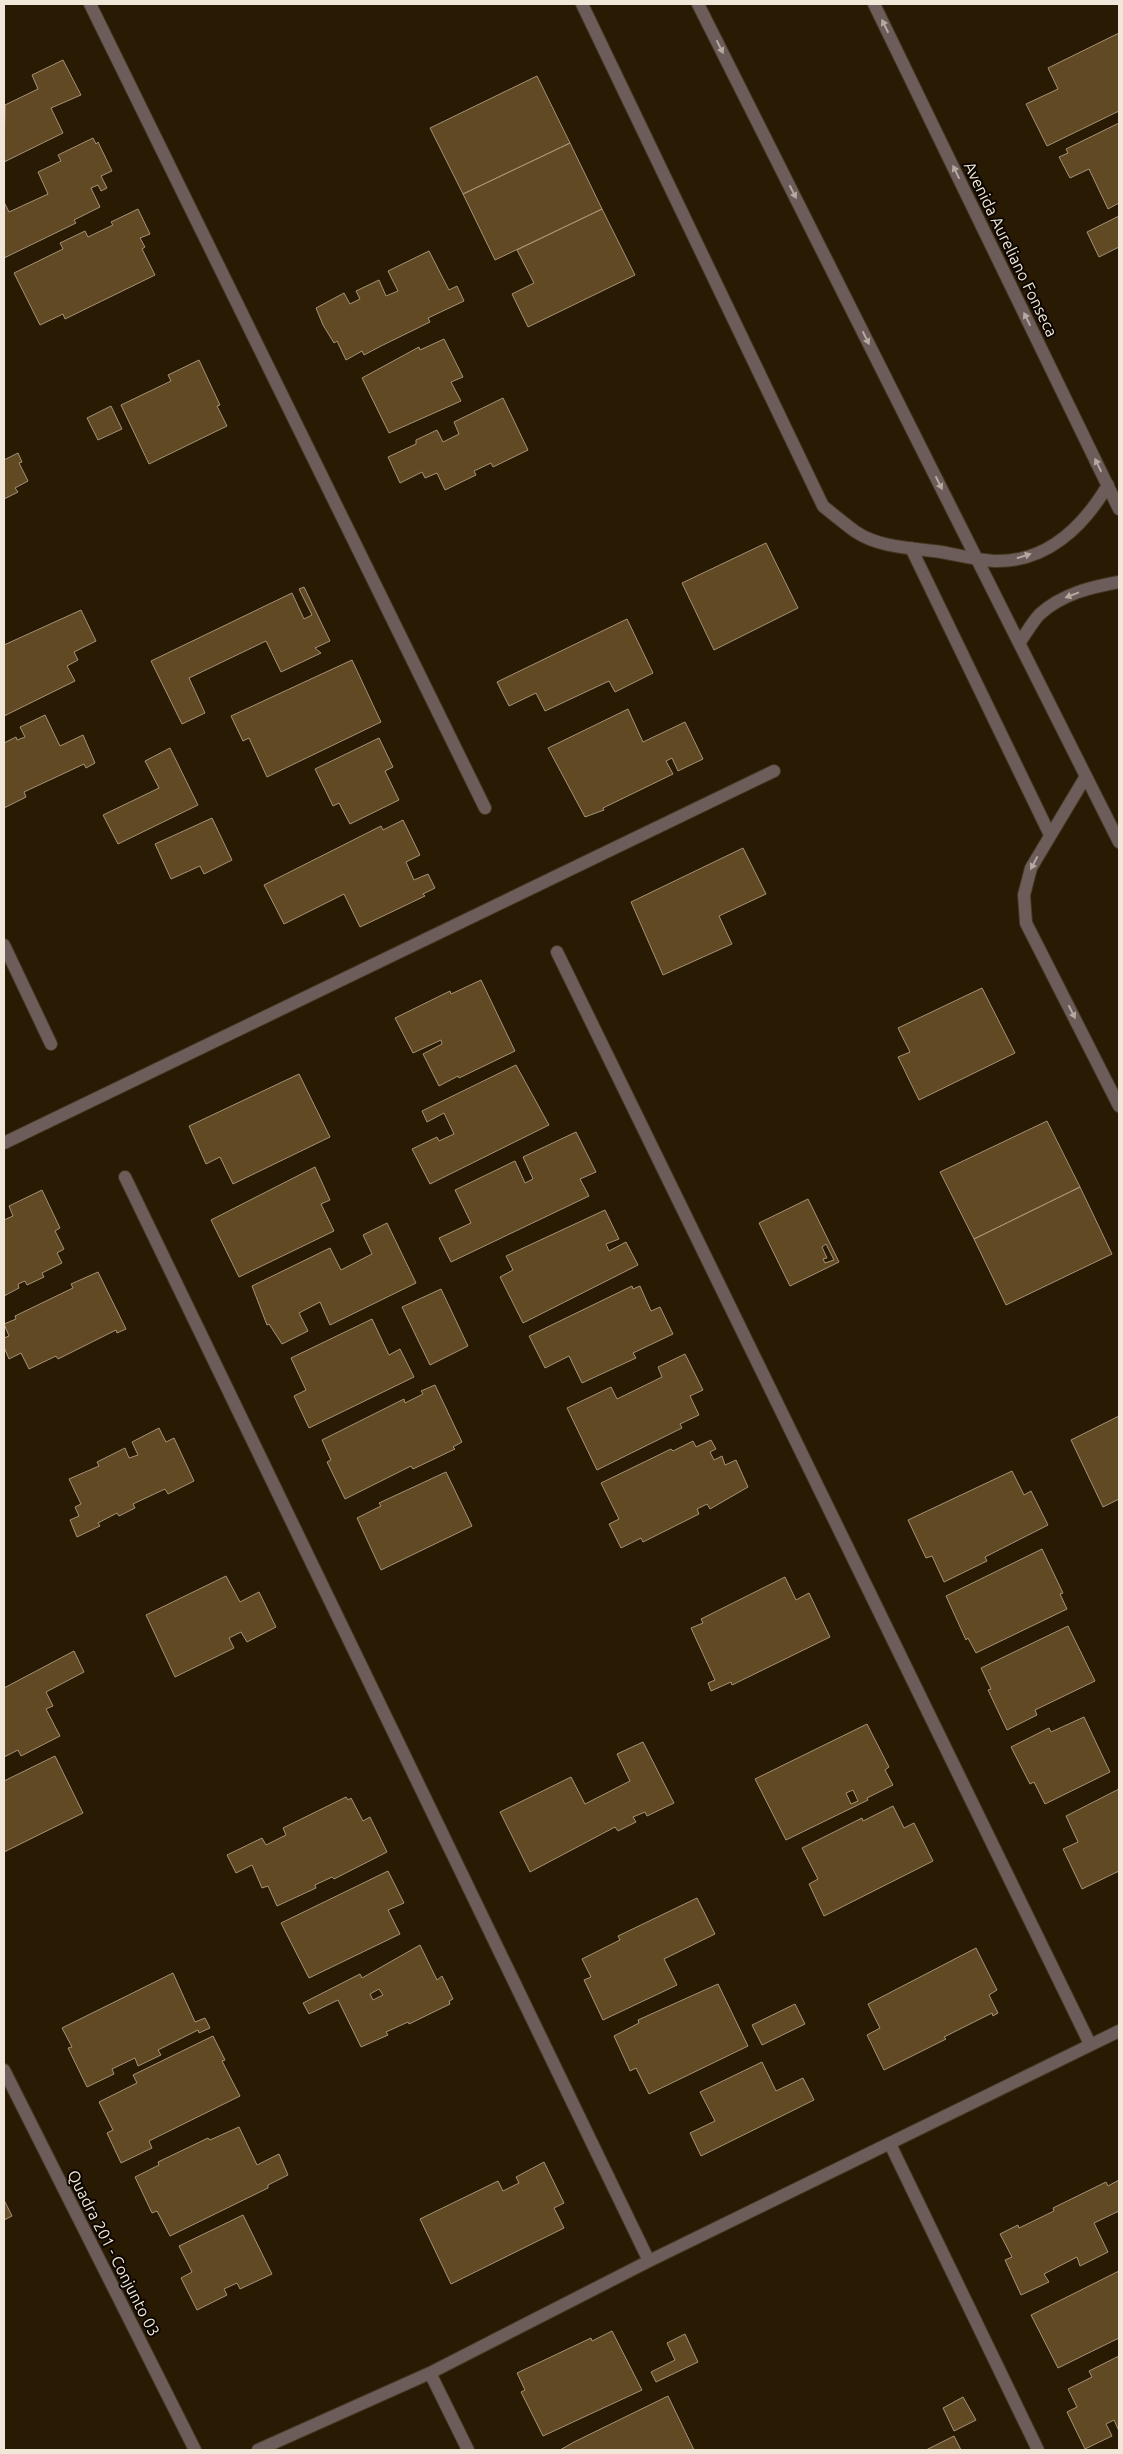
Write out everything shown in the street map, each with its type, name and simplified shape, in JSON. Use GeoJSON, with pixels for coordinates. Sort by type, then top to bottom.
{"type":"FeatureCollection","features":[{"type":"Feature","properties":{"kind":"street"},"geometry":{"type":"LineString","coordinates":[[90,4],[485,808]]}},
{"type":"Feature","properties":{"kind":"street"},"geometry":{"type":"LineString","coordinates":[[582,4],[823,506],[858,533],[888,545],[992,561],[1010,560],[1052,545],[1077,528],[1092,511],[1108,485]]}},
{"type":"Feature","properties":{"kind":"street"},"geometry":{"type":"LineString","coordinates":[[698,4],[1119,842]]}},
{"type":"Feature","properties":{"kind":"street","name":"Avenida Aureliano Fonseca"},"geometry":{"type":"LineString","coordinates":[[874,4],[1119,509]]}},
{"type":"Feature","properties":{"kind":"street"},"geometry":{"type":"LineString","coordinates":[[911,548],[1050,835]]}},
{"type":"Feature","properties":{"kind":"street"},"geometry":{"type":"LineString","coordinates":[[1019,643],[1039,615],[1062,598],[1094,586],[1119,582]]}},
{"type":"Feature","properties":{"kind":"street"},"geometry":{"type":"LineString","coordinates":[[4,1143],[774,770]]}},
{"type":"Feature","properties":{"kind":"street"},"geometry":{"type":"LineString","coordinates":[[1086,776],[1031,868],[1024,895],[1026,924],[1119,1106]]}},
{"type":"Feature","properties":{"kind":"street"},"geometry":{"type":"LineString","coordinates":[[4,945],[51,1044]]}},
{"type":"Feature","properties":{"kind":"street"},"geometry":{"type":"LineString","coordinates":[[557,952],[1090,2044]]}},
{"type":"Feature","properties":{"kind":"street"},"geometry":{"type":"LineString","coordinates":[[125,1178],[648,2261]]}},
{"type":"Feature","properties":{"kind":"street"},"geometry":{"type":"LineString","coordinates":[[258,2450],[430,2374],[648,2261],[1119,2031]]}},
{"type":"Feature","properties":{"kind":"street","name":"Quadra 201 - Conjunto 03"},"geometry":{"type":"LineString","coordinates":[[4,2070],[196,2450]]}},
{"type":"Feature","properties":{"kind":"street"},"geometry":{"type":"LineString","coordinates":[[890,2144],[1038,2450]]}},
{"type":"Feature","properties":{"kind":"street"},"geometry":{"type":"LineString","coordinates":[[430,2374],[468,2450]]}},
{"type":"Feature","properties":{"kind":"building"},"geometry":{"type":"Polygon","coordinates":[[[1119,33],[1119,111],[1047,146],[1026,104],[1058,89],[1048,68],[1119,33]]]}},
{"type":"Feature","properties":{"kind":"building"},"geometry":{"type":"Polygon","coordinates":[[[63,60],[81,95],[51,108],[63,133],[4,162],[5,105],[38,89],[32,75],[63,60]]]}},
{"type":"Feature","properties":{"kind":"building"},"geometry":{"type":"Polygon","coordinates":[[[537,76],[570,143],[463,194],[430,128],[537,76]]]}},
{"type":"Feature","properties":{"kind":"building"},"geometry":{"type":"Polygon","coordinates":[[[1119,123],[1119,203],[1108,209],[1089,169],[1070,178],[1059,157],[1068,153],[1066,149],[1119,123]]]}},
{"type":"Feature","properties":{"kind":"building"},"geometry":{"type":"Polygon","coordinates":[[[93,138],[96,144],[98,142],[112,171],[101,176],[107,188],[101,191],[98,185],[91,188],[100,207],[74,220],[76,223],[4,258],[4,202],[9,212],[48,194],[38,172],[61,161],[58,155],[93,138]]]}},
{"type":"Feature","properties":{"kind":"building"},"geometry":{"type":"Polygon","coordinates":[[[570,143],[602,209],[495,260],[463,194],[570,143]]]}},
{"type":"Feature","properties":{"kind":"building"},"geometry":{"type":"Polygon","coordinates":[[[138,209],[150,234],[140,238],[145,247],[142,249],[155,275],[65,319],[63,314],[40,325],[14,273],[63,249],[60,243],[85,231],[88,237],[113,225],[111,222],[138,209]]]}},
{"type":"Feature","properties":{"kind":"building"},"geometry":{"type":"Polygon","coordinates":[[[602,209],[635,275],[528,327],[512,294],[534,283],[517,250],[602,209]]]}},
{"type":"Feature","properties":{"kind":"building"},"geometry":{"type":"Polygon","coordinates":[[[1119,216],[1119,247],[1099,257],[1087,232],[1119,216]]]}},
{"type":"Feature","properties":{"kind":"building"},"geometry":{"type":"Polygon","coordinates":[[[429,251],[449,290],[457,286],[464,301],[428,318],[430,322],[364,355],[362,351],[346,360],[337,341],[334,343],[323,325],[316,308],[344,293],[350,304],[360,299],[356,291],[379,280],[386,296],[398,291],[388,271],[429,251]]]}},
{"type":"Feature","properties":{"kind":"building"},"geometry":{"type":"Polygon","coordinates":[[[444,339],[463,377],[451,382],[461,401],[389,433],[362,378],[419,347],[420,350],[444,339]]]}},
{"type":"Feature","properties":{"kind":"building"},"geometry":{"type":"Polygon","coordinates":[[[199,360],[220,405],[217,406],[227,426],[149,464],[121,405],[171,381],[168,375],[199,360]]]}},
{"type":"Feature","properties":{"kind":"building"},"geometry":{"type":"Polygon","coordinates":[[[503,398],[528,450],[493,467],[491,463],[474,471],[476,475],[445,490],[437,473],[425,478],[422,472],[400,483],[388,457],[416,444],[416,440],[437,430],[443,442],[459,434],[454,422],[503,398]]]}},
{"type":"Feature","properties":{"kind":"building"},"geometry":{"type":"Polygon","coordinates":[[[111,406],[122,429],[98,440],[87,418],[111,406]]]}},
{"type":"Feature","properties":{"kind":"building"},"geometry":{"type":"Polygon","coordinates":[[[18,453],[22,462],[19,463],[28,481],[15,488],[18,492],[4,499],[4,460],[18,453]]]}},
{"type":"Feature","properties":{"kind":"building"},"geometry":{"type":"Polygon","coordinates":[[[766,543],[798,608],[714,650],[682,583],[766,543]]]}},
{"type":"Feature","properties":{"kind":"building"},"geometry":{"type":"Polygon","coordinates":[[[304,587],[330,641],[315,648],[321,653],[281,672],[266,641],[189,678],[205,713],[182,724],[151,661],[292,593],[304,619],[312,615],[299,589],[304,587]]]}},
{"type":"Feature","properties":{"kind":"building"},"geometry":{"type":"Polygon","coordinates":[[[81,610],[96,641],[74,652],[78,660],[67,666],[75,681],[4,716],[4,645],[81,610]]]}},
{"type":"Feature","properties":{"kind":"building"},"geometry":{"type":"Polygon","coordinates":[[[627,619],[653,673],[615,692],[609,681],[545,711],[536,693],[509,706],[497,682],[627,619]]]}},
{"type":"Feature","properties":{"kind":"building"},"geometry":{"type":"Polygon","coordinates":[[[352,660],[381,722],[267,777],[249,738],[243,741],[231,716],[352,660]]]}},
{"type":"Feature","properties":{"kind":"building"},"geometry":{"type":"Polygon","coordinates":[[[628,709],[643,742],[685,722],[703,759],[678,771],[672,758],[666,761],[673,774],[603,808],[604,810],[585,817],[548,748],[628,709]]]}},
{"type":"Feature","properties":{"kind":"building"},"geometry":{"type":"Polygon","coordinates":[[[45,715],[60,746],[83,735],[95,763],[86,768],[84,764],[24,792],[26,797],[4,808],[4,743],[16,737],[17,740],[25,737],[20,727],[45,715]]]}},
{"type":"Feature","properties":{"kind":"building"},"geometry":{"type":"Polygon","coordinates":[[[379,738],[393,767],[385,771],[399,800],[350,824],[339,803],[333,806],[315,769],[379,738]]]}},
{"type":"Feature","properties":{"kind":"building"},"geometry":{"type":"Polygon","coordinates":[[[170,748],[198,805],[118,844],[103,815],[159,788],[145,761],[170,748]]]}},
{"type":"Feature","properties":{"kind":"building"},"geometry":{"type":"Polygon","coordinates":[[[212,818],[232,860],[204,874],[200,866],[171,879],[155,844],[212,818]]]}},
{"type":"Feature","properties":{"kind":"building"},"geometry":{"type":"Polygon","coordinates":[[[403,820],[420,855],[406,862],[414,880],[428,874],[435,888],[423,894],[425,896],[360,927],[344,894],[284,924],[264,885],[381,826],[383,830],[403,820]]]}},
{"type":"Feature","properties":{"kind":"building"},"geometry":{"type":"Polygon","coordinates":[[[743,848],[766,894],[719,916],[732,944],[663,975],[631,902],[743,848]]]}},
{"type":"Feature","properties":{"kind":"building"},"geometry":{"type":"Polygon","coordinates":[[[481,980],[515,1051],[439,1086],[423,1054],[442,1044],[441,1040],[413,1053],[395,1018],[450,991],[451,994],[481,980]]]}},
{"type":"Feature","properties":{"kind":"building"},"geometry":{"type":"Polygon","coordinates":[[[982,988],[1015,1053],[919,1100],[898,1057],[910,1052],[898,1028],[982,988]]]}},
{"type":"Feature","properties":{"kind":"building"},"geometry":{"type":"Polygon","coordinates":[[[516,1065],[549,1125],[430,1184],[412,1149],[437,1137],[439,1141],[454,1134],[444,1113],[427,1122],[422,1111],[516,1065]]]}},
{"type":"Feature","properties":{"kind":"building"},"geometry":{"type":"Polygon","coordinates":[[[299,1074],[330,1137],[233,1184],[220,1157],[206,1164],[189,1126],[299,1074]]]}},
{"type":"Feature","properties":{"kind":"building"},"geometry":{"type":"Polygon","coordinates":[[[1047,1121],[1080,1187],[974,1239],[940,1172],[1047,1121]]]}},
{"type":"Feature","properties":{"kind":"building"},"geometry":{"type":"Polygon","coordinates":[[[576,1132],[596,1172],[580,1179],[589,1196],[451,1262],[439,1238],[471,1223],[455,1190],[515,1161],[525,1183],[533,1179],[523,1157],[576,1132]]]}},
{"type":"Feature","properties":{"kind":"building"},"geometry":{"type":"Polygon","coordinates":[[[315,1167],[330,1200],[321,1204],[334,1231],[239,1277],[211,1220],[315,1167]]]}},
{"type":"Feature","properties":{"kind":"building"},"geometry":{"type":"Polygon","coordinates":[[[1080,1187],[1112,1254],[1006,1305],[974,1239],[1080,1187]]]}},
{"type":"Feature","properties":{"kind":"building"},"geometry":{"type":"Polygon","coordinates":[[[42,1190],[60,1228],[55,1231],[64,1249],[57,1253],[62,1263],[42,1273],[44,1277],[27,1285],[25,1281],[18,1284],[19,1288],[4,1296],[4,1220],[13,1216],[9,1206],[42,1190]]]}},
{"type":"Feature","properties":{"kind":"building"},"geometry":{"type":"Polygon","coordinates":[[[808,1199],[839,1262],[790,1286],[759,1223],[808,1199]],[[826,1244],[822,1247],[827,1258],[823,1259],[825,1263],[834,1260],[826,1244]]]}},
{"type":"Feature","properties":{"kind":"building"},"geometry":{"type":"Polygon","coordinates":[[[605,1210],[619,1239],[606,1244],[609,1251],[626,1242],[638,1265],[523,1323],[500,1277],[513,1270],[506,1256],[605,1210]]]}},
{"type":"Feature","properties":{"kind":"building"},"geometry":{"type":"Polygon","coordinates":[[[387,1223],[416,1283],[330,1325],[320,1302],[299,1313],[308,1331],[282,1344],[269,1324],[267,1325],[252,1286],[330,1248],[341,1270],[372,1254],[363,1235],[387,1223]]]}},
{"type":"Feature","properties":{"kind":"building"},"geometry":{"type":"Polygon","coordinates":[[[98,1272],[126,1329],[117,1333],[116,1330],[58,1359],[56,1356],[29,1369],[21,1353],[9,1359],[4,1347],[4,1338],[9,1336],[4,1324],[16,1319],[15,1316],[73,1288],[71,1284],[98,1272]]]}},
{"type":"Feature","properties":{"kind":"building"},"geometry":{"type":"Polygon","coordinates":[[[632,1286],[633,1289],[640,1286],[651,1311],[660,1307],[673,1334],[633,1353],[636,1358],[582,1383],[569,1356],[545,1368],[529,1336],[632,1286]]]}},
{"type":"Feature","properties":{"kind":"building"},"geometry":{"type":"Polygon","coordinates":[[[441,1289],[468,1346],[430,1365],[402,1307],[441,1289]]]}},
{"type":"Feature","properties":{"kind":"building"},"geometry":{"type":"Polygon","coordinates":[[[372,1319],[389,1355],[400,1349],[414,1377],[309,1428],[294,1396],[306,1390],[291,1358],[372,1319]]]}},
{"type":"Feature","properties":{"kind":"building"},"geometry":{"type":"Polygon","coordinates":[[[685,1354],[703,1390],[690,1396],[699,1415],[680,1424],[682,1428],[597,1470],[567,1408],[611,1387],[617,1399],[662,1377],[658,1367],[685,1354]]]}},
{"type":"Feature","properties":{"kind":"building"},"geometry":{"type":"Polygon","coordinates":[[[435,1385],[462,1442],[453,1447],[455,1449],[413,1469],[411,1466],[345,1499],[327,1462],[331,1460],[322,1440],[404,1399],[405,1403],[423,1394],[421,1391],[435,1385]]]}},
{"type":"Feature","properties":{"kind":"building"},"geometry":{"type":"Polygon","coordinates":[[[1119,1416],[1119,1499],[1103,1507],[1071,1440],[1119,1416]]]}},
{"type":"Feature","properties":{"kind":"building"},"geometry":{"type":"Polygon","coordinates":[[[159,1428],[166,1442],[174,1438],[194,1481],[168,1494],[165,1489],[133,1504],[135,1508],[119,1516],[117,1513],[98,1523],[100,1526],[77,1537],[70,1520],[79,1516],[75,1507],[81,1504],[69,1479],[99,1466],[97,1462],[125,1448],[129,1458],[138,1455],[132,1442],[159,1428]]]}},
{"type":"Feature","properties":{"kind":"building"},"geometry":{"type":"Polygon","coordinates":[[[711,1440],[716,1449],[710,1452],[714,1460],[722,1456],[725,1465],[736,1460],[748,1487],[710,1509],[707,1504],[697,1509],[699,1514],[643,1542],[641,1538],[621,1548],[609,1524],[619,1519],[601,1483],[671,1449],[673,1451],[693,1441],[696,1447],[711,1440]]]}},
{"type":"Feature","properties":{"kind":"building"},"geometry":{"type":"Polygon","coordinates":[[[1012,1471],[1024,1495],[1031,1491],[1048,1525],[985,1557],[987,1561],[944,1582],[932,1556],[926,1558],[908,1520],[1012,1471]]]}},
{"type":"Feature","properties":{"kind":"building"},"geometry":{"type":"Polygon","coordinates":[[[446,1472],[472,1526],[381,1570],[357,1518],[381,1506],[379,1503],[446,1472]]]}},
{"type":"Feature","properties":{"kind":"building"},"geometry":{"type":"Polygon","coordinates":[[[1042,1549],[1063,1593],[1060,1594],[1067,1609],[976,1653],[968,1638],[966,1640],[946,1596],[1042,1549]]]}},
{"type":"Feature","properties":{"kind":"building"},"geometry":{"type":"Polygon","coordinates":[[[226,1576],[240,1602],[259,1592],[276,1627],[247,1642],[241,1632],[229,1638],[234,1648],[175,1677],[146,1615],[226,1576]]]}},
{"type":"Feature","properties":{"kind":"building"},"geometry":{"type":"Polygon","coordinates":[[[785,1577],[796,1600],[809,1593],[830,1637],[732,1685],[731,1682],[711,1691],[708,1683],[715,1680],[691,1628],[703,1623],[701,1619],[785,1577]]]}},
{"type":"Feature","properties":{"kind":"building"},"geometry":{"type":"Polygon","coordinates":[[[1068,1626],[1095,1681],[1035,1710],[1037,1715],[1007,1730],[988,1690],[991,1689],[981,1668],[1068,1626]]]}},
{"type":"Feature","properties":{"kind":"building"},"geometry":{"type":"Polygon","coordinates":[[[74,1651],[84,1672],[46,1692],[53,1706],[46,1709],[60,1736],[21,1756],[18,1750],[4,1757],[4,1688],[74,1651]]]}},
{"type":"Feature","properties":{"kind":"building"},"geometry":{"type":"Polygon","coordinates":[[[1084,1717],[1110,1772],[1045,1804],[1034,1782],[1030,1784],[1011,1747],[1049,1728],[1051,1732],[1084,1717]]]}},
{"type":"Feature","properties":{"kind":"building"},"geometry":{"type":"Polygon","coordinates":[[[867,1724],[889,1767],[885,1770],[893,1785],[867,1798],[868,1800],[786,1840],[755,1779],[867,1724]],[[853,1790],[846,1793],[851,1804],[858,1801],[853,1790]]]}},
{"type":"Feature","properties":{"kind":"building"},"geometry":{"type":"Polygon","coordinates":[[[643,1742],[674,1803],[647,1816],[645,1812],[633,1817],[636,1822],[618,1831],[615,1827],[530,1872],[500,1812],[571,1777],[585,1804],[630,1781],[617,1754],[643,1742]]]}},
{"type":"Feature","properties":{"kind":"building"},"geometry":{"type":"Polygon","coordinates":[[[55,1756],[83,1813],[4,1852],[4,1781],[55,1756]]]}},
{"type":"Feature","properties":{"kind":"building"},"geometry":{"type":"Polygon","coordinates":[[[1119,1789],[1119,1871],[1082,1889],[1063,1849],[1078,1842],[1066,1816],[1119,1789]]]}},
{"type":"Feature","properties":{"kind":"building"},"geometry":{"type":"Polygon","coordinates":[[[346,1797],[348,1800],[351,1798],[363,1821],[370,1817],[387,1852],[334,1879],[332,1877],[315,1885],[316,1888],[277,1906],[268,1886],[262,1888],[252,1865],[236,1873],[227,1855],[262,1838],[266,1845],[286,1835],[283,1828],[346,1797]]]}},
{"type":"Feature","properties":{"kind":"building"},"geometry":{"type":"Polygon","coordinates":[[[893,1806],[904,1828],[914,1823],[933,1861],[824,1916],[809,1884],[818,1879],[802,1848],[862,1818],[863,1821],[893,1806]]]}},
{"type":"Feature","properties":{"kind":"building"},"geometry":{"type":"Polygon","coordinates":[[[388,1871],[404,1903],[388,1910],[400,1934],[309,1978],[281,1923],[388,1871]]]}},
{"type":"Feature","properties":{"kind":"building"},"geometry":{"type":"Polygon","coordinates":[[[697,1898],[715,1934],[664,1959],[677,1985],[603,2020],[584,1980],[591,1977],[582,1959],[620,1940],[618,1936],[697,1898]]]}},
{"type":"Feature","properties":{"kind":"building"},"geometry":{"type":"Polygon","coordinates":[[[420,1945],[437,1980],[442,1976],[453,1999],[449,2001],[450,2004],[409,2024],[408,2022],[386,2032],[388,2035],[361,2047],[338,2000],[309,2014],[303,2003],[360,1974],[362,1978],[420,1945]],[[379,1989],[370,1994],[373,2000],[383,1995],[379,1989]]]}},
{"type":"Feature","properties":{"kind":"building"},"geometry":{"type":"Polygon","coordinates":[[[976,1948],[997,1990],[989,1995],[998,2013],[993,2016],[992,2013],[944,2037],[946,2039],[884,2070],[867,2035],[880,2028],[868,2004],[976,1948]]]}},
{"type":"Feature","properties":{"kind":"building"},"geometry":{"type":"Polygon","coordinates":[[[173,1973],[195,2022],[205,2018],[210,2028],[199,2033],[198,2030],[158,2050],[161,2055],[138,2066],[135,2058],[112,2069],[114,2074],[87,2087],[68,2048],[72,2047],[62,2028],[173,1973]]]}},
{"type":"Feature","properties":{"kind":"building"},"geometry":{"type":"Polygon","coordinates":[[[718,1984],[748,2046],[649,2094],[636,2068],[630,2071],[614,2036],[639,2023],[638,2020],[718,1984]]]}},
{"type":"Feature","properties":{"kind":"building"},"geometry":{"type":"Polygon","coordinates":[[[795,2004],[805,2024],[762,2045],[752,2025],[795,2004]]]}},
{"type":"Feature","properties":{"kind":"building"},"geometry":{"type":"Polygon","coordinates":[[[213,2036],[225,2060],[222,2061],[240,2096],[149,2141],[152,2148],[121,2163],[107,2133],[113,2130],[99,2102],[137,2083],[133,2075],[213,2036]]]}},
{"type":"Feature","properties":{"kind":"building"},"geometry":{"type":"Polygon","coordinates":[[[762,2062],[776,2091],[803,2078],[814,2100],[701,2156],[690,2133],[715,2121],[700,2092],[762,2062]]]}},
{"type":"Feature","properties":{"kind":"building"},"geometry":{"type":"Polygon","coordinates":[[[239,2127],[257,2165],[279,2154],[288,2175],[268,2185],[268,2188],[170,2236],[157,2211],[152,2213],[135,2177],[159,2165],[158,2162],[208,2138],[210,2140],[239,2127]]]}},
{"type":"Feature","properties":{"kind":"building"},"geometry":{"type":"Polygon","coordinates":[[[544,2162],[564,2203],[554,2208],[564,2228],[451,2284],[420,2219],[498,2181],[503,2191],[519,2183],[516,2177],[544,2162]]]}},
{"type":"Feature","properties":{"kind":"building"},"geometry":{"type":"Polygon","coordinates":[[[1119,2180],[1119,2211],[1094,2223],[1108,2252],[1080,2266],[1077,2257],[1044,2274],[1049,2282],[1021,2295],[1005,2260],[1012,2257],[1000,2234],[1018,2225],[1019,2228],[1054,2211],[1053,2208],[1106,2182],[1108,2186],[1119,2180]]]}},
{"type":"Feature","properties":{"kind":"building"},"geometry":{"type":"Polygon","coordinates":[[[4,2200],[12,2216],[4,2220],[4,2200]]]}},
{"type":"Feature","properties":{"kind":"building"},"geometry":{"type":"Polygon","coordinates":[[[243,2215],[272,2274],[240,2289],[237,2283],[224,2289],[227,2295],[197,2310],[181,2278],[192,2272],[179,2246],[243,2215]]]}},
{"type":"Feature","properties":{"kind":"building"},"geometry":{"type":"Polygon","coordinates":[[[1119,2271],[1119,2338],[1058,2368],[1031,2315],[1119,2271]]]}},
{"type":"Feature","properties":{"kind":"building"},"geometry":{"type":"Polygon","coordinates":[[[612,2331],[642,2390],[543,2436],[521,2392],[525,2390],[517,2373],[591,2338],[592,2341],[612,2331]]]}},
{"type":"Feature","properties":{"kind":"building"},"geometry":{"type":"Polygon","coordinates":[[[685,2334],[698,2362],[656,2382],[651,2372],[675,2360],[667,2343],[685,2334]]]}},
{"type":"Feature","properties":{"kind":"building"},"geometry":{"type":"Polygon","coordinates":[[[1119,2356],[1119,2431],[1114,2420],[1106,2424],[1112,2436],[1085,2449],[1067,2412],[1077,2407],[1068,2389],[1092,2377],[1089,2371],[1119,2356]]]}},
{"type":"Feature","properties":{"kind":"building"},"geometry":{"type":"Polygon","coordinates":[[[668,2396],[694,2450],[560,2450],[574,2442],[668,2396]]]}},
{"type":"Feature","properties":{"kind":"building"},"geometry":{"type":"Polygon","coordinates":[[[963,2397],[976,2420],[954,2431],[943,2408],[963,2397]]]}},
{"type":"Feature","properties":{"kind":"building"},"geometry":{"type":"Polygon","coordinates":[[[954,2436],[961,2450],[926,2450],[954,2436]]]}}]}
